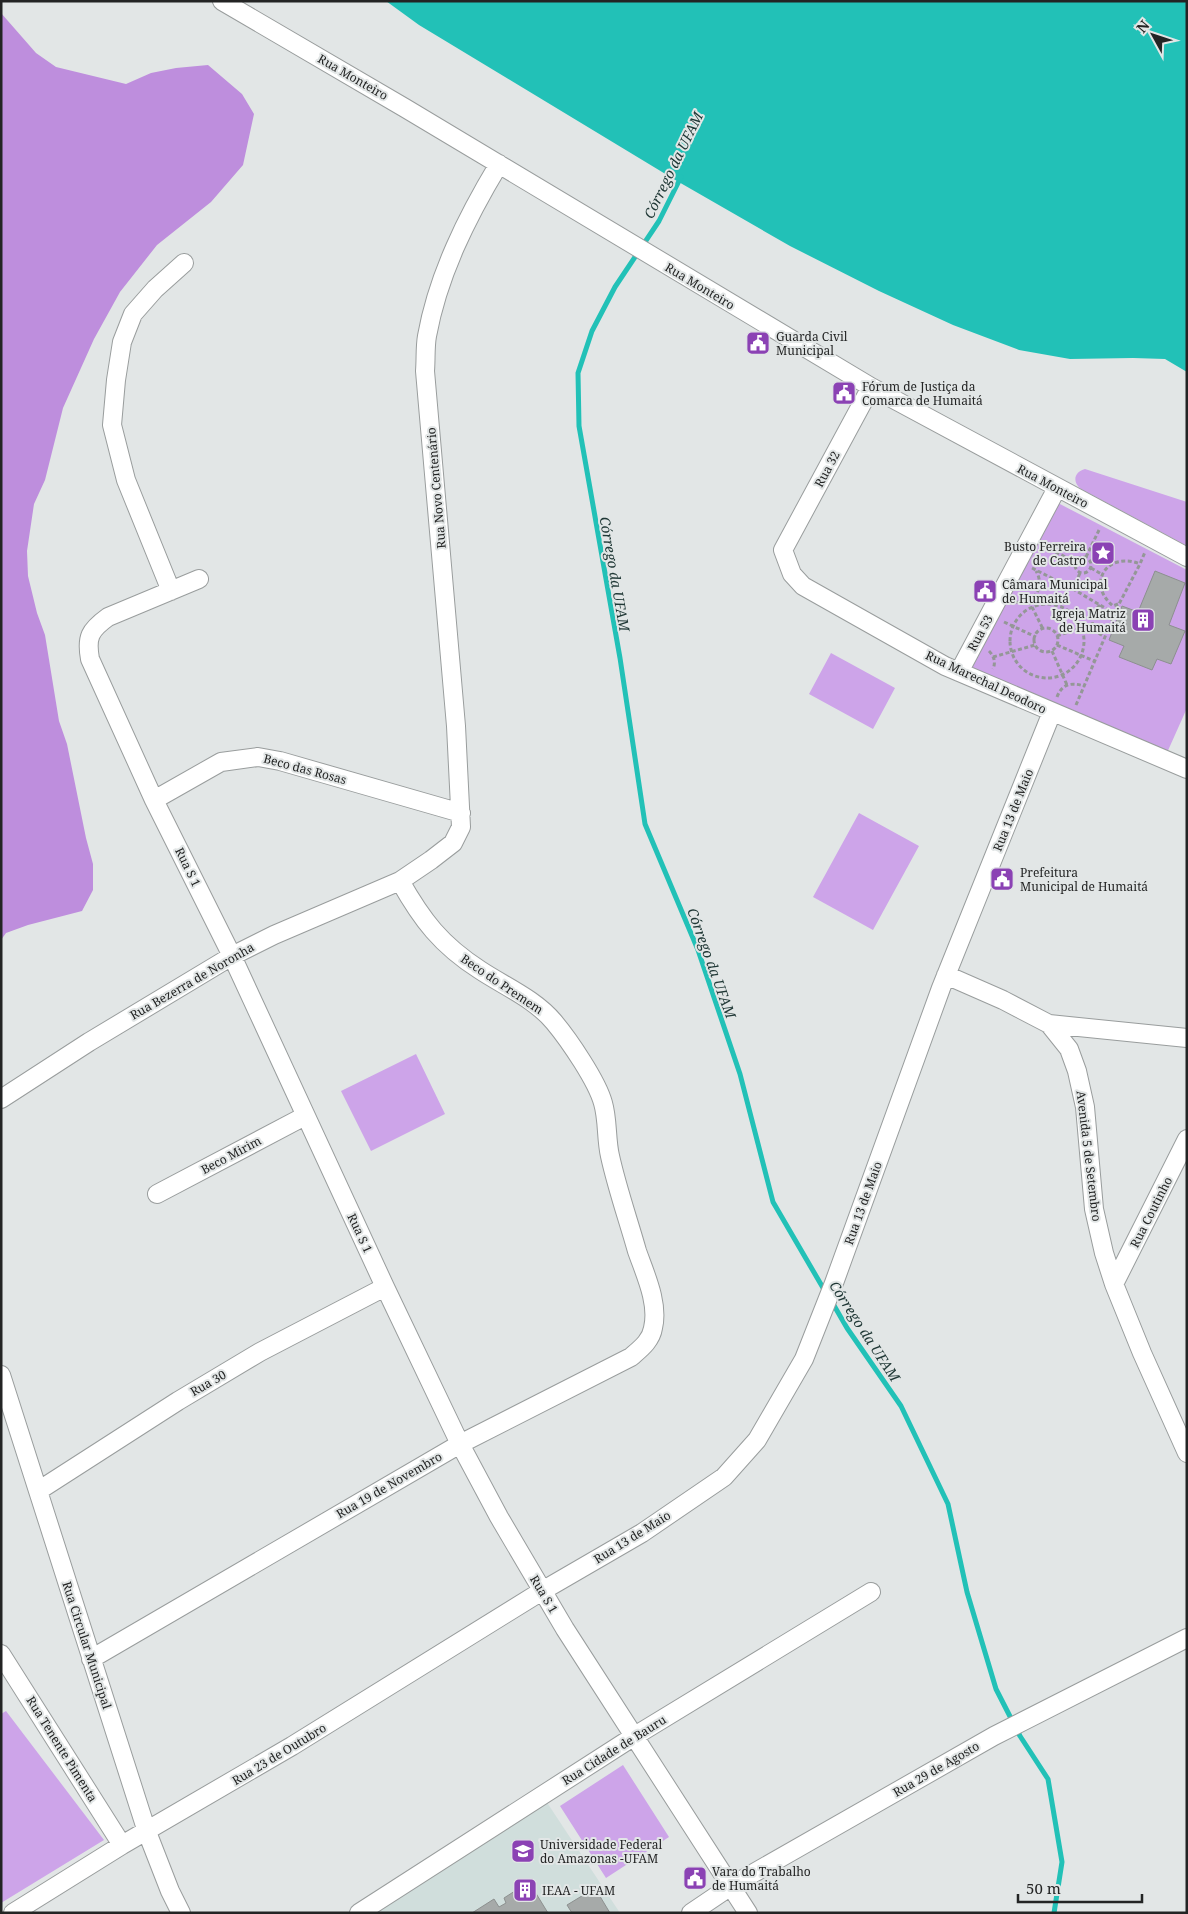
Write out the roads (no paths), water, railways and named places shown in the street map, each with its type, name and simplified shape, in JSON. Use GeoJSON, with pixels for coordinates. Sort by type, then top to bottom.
{"type":"FeatureCollection","features":[{"type":"Feature","properties":{"kind":"street","name":"Rua Monteiro"},"geometry":{"type":"LineString","coordinates":[[222,1],[499,164],[651,257],[871,387],[1187,557]]}},
{"type":"Feature","properties":{"kind":"street","name":"Rua Novo Centenário"},"geometry":{"type":"LineString","coordinates":[[461,820],[456,726],[425,370],[427,337],[436,302],[451,258],[469,218],[499,164]]}},
{"type":"Feature","properties":{"kind":"street"},"geometry":{"type":"LineString","coordinates":[[171,591],[126,480],[112,424],[122,342],[133,314],[155,289],[184,263]]}},
{"type":"Feature","properties":{"kind":"street","name":"Rua 32"},"geometry":{"type":"LineString","coordinates":[[782,550],[871,387]]}},
{"type":"Feature","properties":{"kind":"street","name":"Rua 53"},"geometry":{"type":"LineString","coordinates":[[959,672],[1057,488]]}},
{"type":"Feature","properties":{"kind":"street","name":"Rua Marechal Deodoro"},"geometry":{"type":"LineString","coordinates":[[782,550],[792,574],[803,586],[945,666],[1187,769]]}},
{"type":"Feature","properties":{"kind":"street","name":"Rua S 1"},"geometry":{"type":"LineString","coordinates":[[199,579],[108,617],[96,625],[90,635],[88,646],[90,659],[154,800],[232,956],[305,1116],[460,1444],[499,1517],[542,1591],[633,1737],[748,1913]]}},
{"type":"Feature","properties":{"kind":"street","name":"Rua 13 de Maio"},"geometry":{"type":"LineString","coordinates":[[542,1591],[642,1533],[724,1477],[757,1440],[804,1359],[834,1283],[946,975],[1052,712]]}},
{"type":"Feature","properties":{"kind":"street","name":"Beco das Rosas"},"geometry":{"type":"LineString","coordinates":[[154,800],[221,762],[258,757],[280,761],[461,820]]}},
{"type":"Feature","properties":{"kind":"street","name":"Rua Bezerra de Noronha"},"geometry":{"type":"LineString","coordinates":[[1,1099],[89,1042],[232,956],[274,935],[400,880],[453,843],[461,820]]}},
{"type":"Feature","properties":{"kind":"street","name":"Beco do Premem"},"geometry":{"type":"LineString","coordinates":[[400,880],[418,912],[435,933],[458,955],[535,1004],[553,1021],[587,1069],[603,1103],[609,1154],[651,1295]]}},
{"type":"Feature","properties":{"kind":"street","name":"Avenida 5 de Setembro"},"geometry":{"type":"LineString","coordinates":[[946,975],[1003,1000],[1049,1024],[1068,1049],[1077,1071],[1085,1107],[1094,1209],[1104,1253],[1114,1284],[1142,1353],[1187,1453]]}},
{"type":"Feature","properties":{"kind":"street"},"geometry":{"type":"LineString","coordinates":[[1049,1024],[1187,1038]]}},
{"type":"Feature","properties":{"kind":"street","name":"Beco Mirim"},"geometry":{"type":"LineString","coordinates":[[157,1194],[305,1116]]}},
{"type":"Feature","properties":{"kind":"street","name":"Rua Coutinho"},"geometry":{"type":"LineString","coordinates":[[1114,1284],[1187,1139]]}},
{"type":"Feature","properties":{"kind":"street","name":"Rua 30"},"geometry":{"type":"LineString","coordinates":[[38,1491],[194,1391],[260,1352],[385,1287]]}},
{"type":"Feature","properties":{"kind":"street","name":"Rua 19 de Novembro"},"geometry":{"type":"LineString","coordinates":[[92,1659],[460,1444],[631,1357],[647,1342],[653,1329],[654,1314],[651,1295]]}},
{"type":"Feature","properties":{"kind":"street","name":"Rua Circular Municipal"},"geometry":{"type":"LineString","coordinates":[[1,1375],[147,1832],[181,1913]]}},
{"type":"Feature","properties":{"kind":"street","name":"Rua 23 de Outubro"},"geometry":{"type":"LineString","coordinates":[[13,1913],[122,1845],[292,1746],[542,1591]]}},
{"type":"Feature","properties":{"kind":"street","name":"Rua Cidade de Bauru"},"geometry":{"type":"LineString","coordinates":[[359,1913],[633,1737],[871,1592]]}},
{"type":"Feature","properties":{"kind":"street","name":"Rua 29 de Agosto"},"geometry":{"type":"LineString","coordinates":[[691,1913],[731,1886],[994,1736],[1187,1638]]}},
{"type":"Feature","properties":{"kind":"street","name":"Rua Tenente Pimenta"},"geometry":{"type":"LineString","coordinates":[[1,1654],[122,1845]]}},
{"type":"Feature","properties":{"kind":"water"},"geometry":{"type":"Polygon","coordinates":[[[386,1],[1187,1],[1187,372],[1165,359],[1070,359],[1019,350],[953,325],[879,291],[790,246],[677,181],[419,25],[386,1]]]}},
{"type":"Feature","properties":{"kind":"waterway","name":"Córrego da UFAM"},"geometry":{"type":"LineString","coordinates":[[681,177],[659,221],[615,287],[592,331],[578,373],[579,426],[620,658],[645,824],[698,950],[740,1074],[773,1202],[826,1293]]}},
{"type":"Feature","properties":{"kind":"waterway","name":"Córrego da UFAM"},"geometry":{"type":"LineString","coordinates":[[832,1302],[847,1328],[901,1406],[948,1504],[967,1592],[996,1689],[1020,1736],[1048,1779],[1062,1862],[1054,1913]]}},
{"type":"Feature","properties":{"kind":"place","name":"Guarda Civil Municipal"},"geometry":{"type":"Point","coordinates":[758,343]}},
{"type":"Feature","properties":{"kind":"place","name":"Fórum de Justiça da Comarca de Humaitá"},"geometry":{"type":"Point","coordinates":[844,393]}},
{"type":"Feature","properties":{"kind":"place","name":"Busto Ferreira de Castro"},"geometry":{"type":"Point","coordinates":[1103,553]}},
{"type":"Feature","properties":{"kind":"place","name":"Câmara Municipal de Humaitá"},"geometry":{"type":"Point","coordinates":[985,591]}},
{"type":"Feature","properties":{"kind":"place","name":"Igreja Matriz de Humaitá"},"geometry":{"type":"Point","coordinates":[1143,620]}},
{"type":"Feature","properties":{"kind":"place","name":"Prefeitura Municipal de Humaitá"},"geometry":{"type":"Point","coordinates":[1002,879]}},
{"type":"Feature","properties":{"kind":"place","name":"Universidade Federal do Amazonas -UFAM"},"geometry":{"type":"Point","coordinates":[523,1851]}},
{"type":"Feature","properties":{"kind":"place","name":"Vara do Trabalho de Humaitá"},"geometry":{"type":"Point","coordinates":[695,1878]}},
{"type":"Feature","properties":{"kind":"place","name":"IEAA - UFAM"},"geometry":{"type":"Point","coordinates":[525,1890]}}]}
